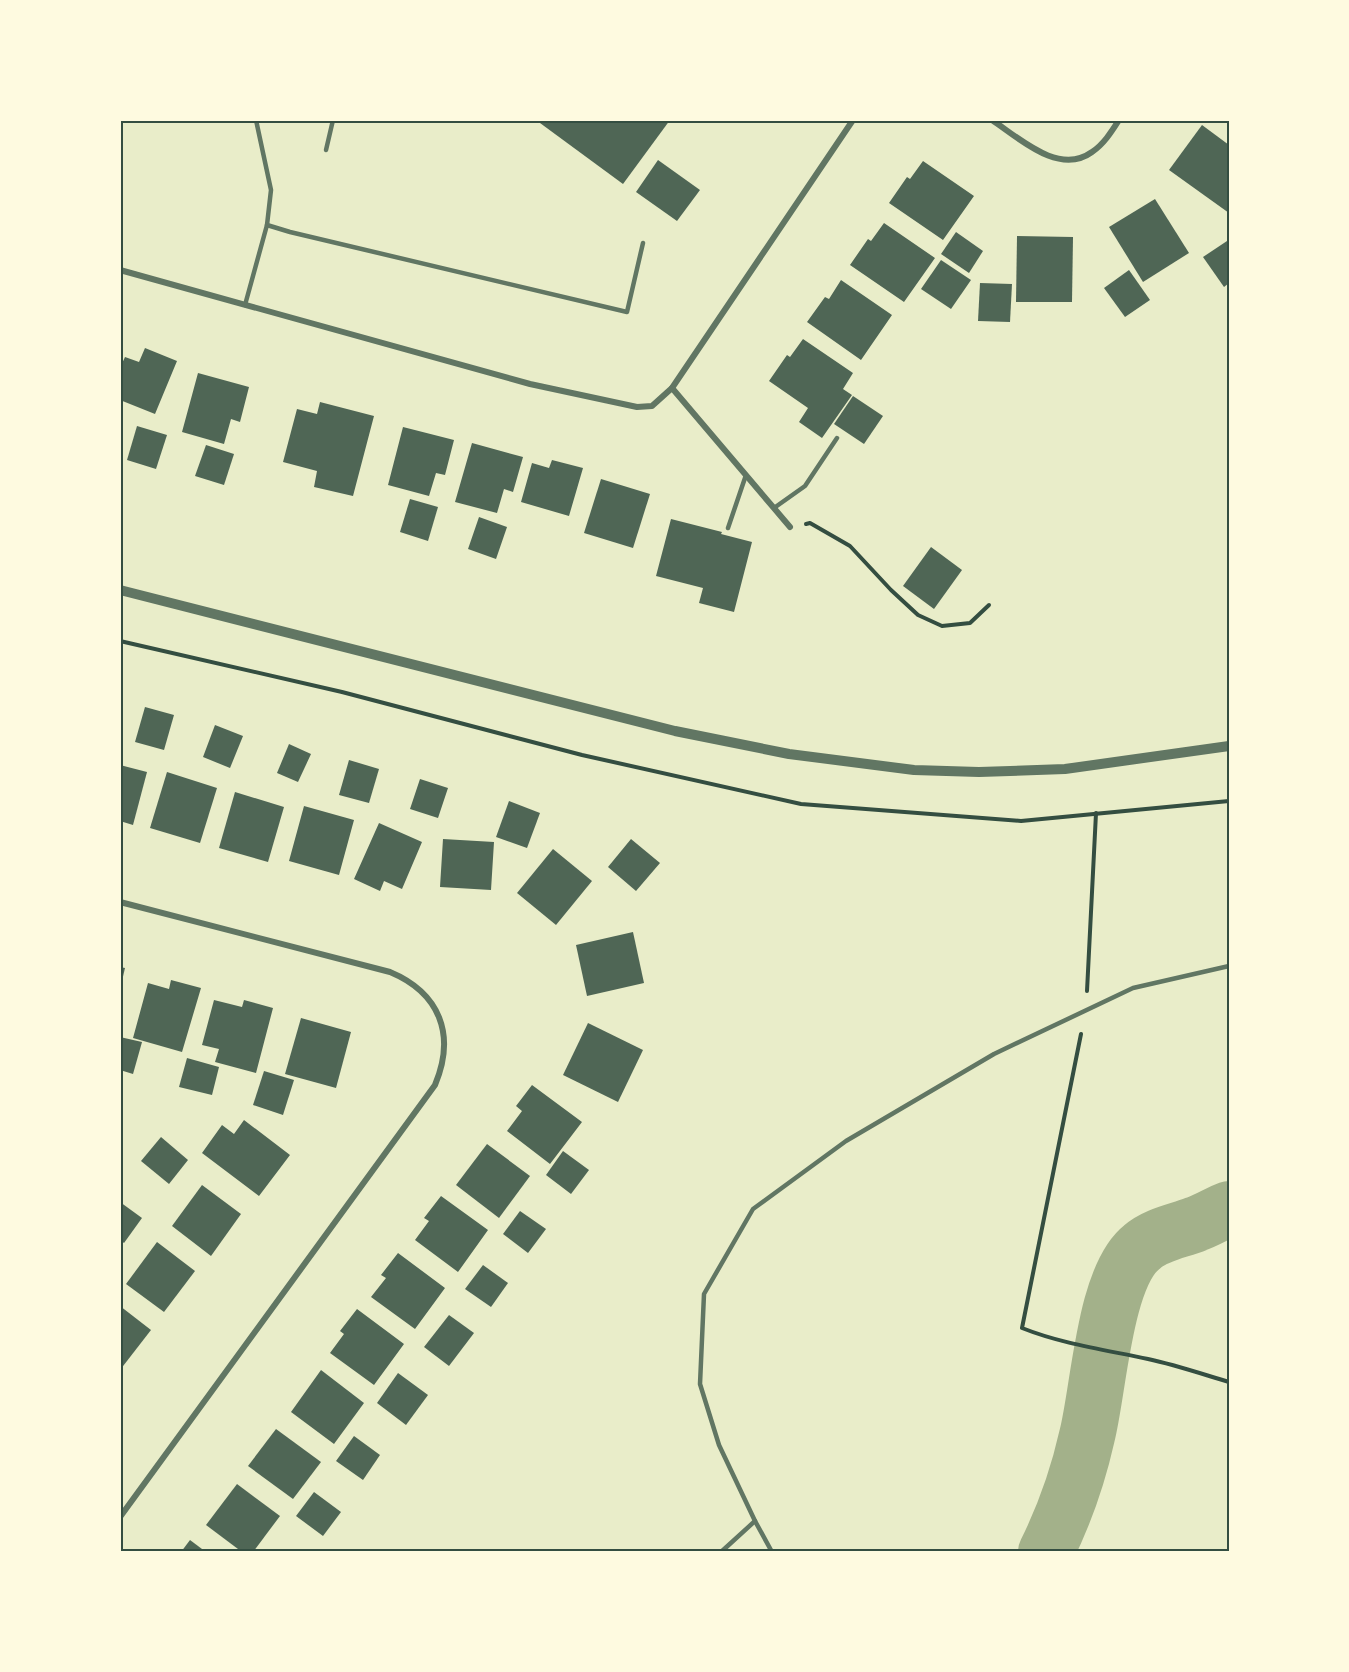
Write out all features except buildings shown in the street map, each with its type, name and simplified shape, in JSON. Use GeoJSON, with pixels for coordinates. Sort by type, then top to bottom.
{"type":"FeatureCollection","features":[{"type":"Feature","properties":{"kind":"street"},"geometry":{"type":"LineString","coordinates":[[120,270],[530,384],[637,407],[652,405],[672,388],[853,120]]}},
{"type":"Feature","properties":{"kind":"street"},"geometry":{"type":"LineString","coordinates":[[992,120],[1039,152],[1054,159],[1067,160],[1092,153],[1107,138],[1119,120]]}},
{"type":"Feature","properties":{"kind":"street"},"geometry":{"type":"LineString","coordinates":[[672,388],[790,527]]}},
{"type":"Feature","properties":{"kind":"street"},"geometry":{"type":"LineString","coordinates":[[120,590],[675,731],[789,754],[914,770],[979,772],[1065,769],[1229,746]]}},
{"type":"Feature","properties":{"kind":"street"},"geometry":{"type":"LineString","coordinates":[[120,902],[390,972],[405,978],[429,999],[440,1019],[444,1033],[445,1054],[435,1085],[120,1517]]}},
{"type":"Feature","properties":{"kind":"lane"},"geometry":{"type":"LineString","coordinates":[[245,305],[267,225],[271,190],[256,120]]}},
{"type":"Feature","properties":{"kind":"lane"},"geometry":{"type":"LineString","coordinates":[[326,150],[333,120]]}},
{"type":"Feature","properties":{"kind":"lane"},"geometry":{"type":"LineString","coordinates":[[267,225],[627,312],[643,243]]}},
{"type":"Feature","properties":{"kind":"lane"},"geometry":{"type":"LineString","coordinates":[[774,508],[805,486],[837,438]]}},
{"type":"Feature","properties":{"kind":"lane"},"geometry":{"type":"LineString","coordinates":[[728,528],[746,475]]}},
{"type":"Feature","properties":{"kind":"lane"},"geometry":{"type":"LineString","coordinates":[[772,1552],[719,1445],[700,1384],[704,1294],[753,1209],[846,1141],[994,1054],[1133,988],[1229,966]]}},
{"type":"Feature","properties":{"kind":"lane"},"geometry":{"type":"LineString","coordinates":[[721,1552],[755,1521]]}},
{"type":"Feature","properties":{"kind":"path"},"geometry":{"type":"LineString","coordinates":[[790,527],[810,523],[850,546],[918,615],[942,626],[970,623],[989,605]]}},
{"type":"Feature","properties":{"kind":"path"},"geometry":{"type":"LineString","coordinates":[[120,641],[342,692],[582,755],[801,804],[1021,821],[1229,801]]}},
{"type":"Feature","properties":{"kind":"path"},"geometry":{"type":"LineString","coordinates":[[1096,813],[1086,1010],[1022,1328],[1045,1337],[1189,1369],[1229,1382]]}},
{"type":"Feature","properties":{"kind":"waterway"},"geometry":{"type":"LineString","coordinates":[[1046,1552],[1065,1510],[1079,1466],[1087,1436],[1111,1308],[1129,1262],[1142,1247],[1154,1239],[1229,1209]]}}]}
